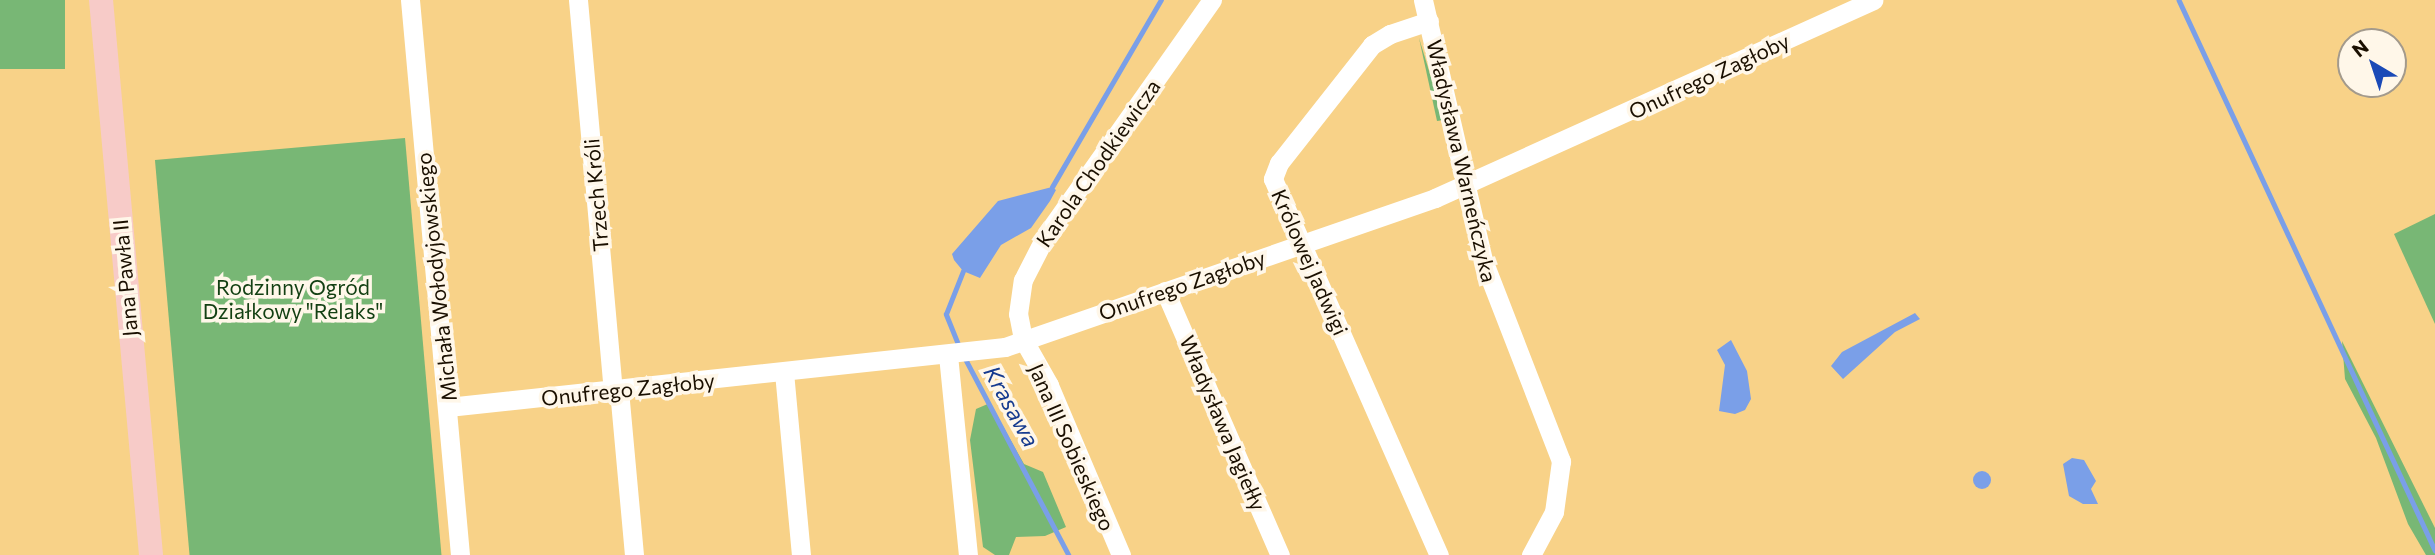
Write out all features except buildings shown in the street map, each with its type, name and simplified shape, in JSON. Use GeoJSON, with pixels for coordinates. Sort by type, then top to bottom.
{"type":"FeatureCollection","features":[{"type":"Feature","properties":{"kind":"main road","name":"Jana Pawła II"},"geometry":{"type":"LineString","coordinates":[[101,0],[150,555]]}},
{"type":"Feature","properties":{"kind":"street","name":"Michała Wołodyjowskiego"},"geometry":{"type":"LineString","coordinates":[[410,0],[460,555]]}},
{"type":"Feature","properties":{"kind":"street","name":"Trzech Króli"},"geometry":{"type":"LineString","coordinates":[[579,0],[634,555]]}},
{"type":"Feature","properties":{"kind":"street","name":"Karola Chodkiewicza"},"geometry":{"type":"LineString","coordinates":[[1023,340],[1018,314],[1023,280],[1033,258],[1212,0]]}},
{"type":"Feature","properties":{"kind":"street","name":"Władysława Warneńczyka"},"geometry":{"type":"LineString","coordinates":[[1423,0],[1494,293],[1561,461],[1555,512],[1531,555]]}},
{"type":"Feature","properties":{"kind":"street","name":"Onufrego Zagłoby"},"geometry":{"type":"LineString","coordinates":[[448,407],[958,354],[1023,340],[1466,186],[1873,0]]}},
{"type":"Feature","properties":{"kind":"street","name":"Królowej Jadwigi"},"geometry":{"type":"LineString","coordinates":[[1429,21],[1390,34],[1372,46],[1274,172],[1276,187],[1439,555]]}},
{"type":"Feature","properties":{"kind":"street","name":"Władysława Jagiełły"},"geometry":{"type":"LineString","coordinates":[[1165,291],[1280,555]]}},
{"type":"Feature","properties":{"kind":"street","name":"Jana III Sobieskiego"},"geometry":{"type":"LineString","coordinates":[[1023,340],[1049,385],[1121,555]]}},
{"type":"Feature","properties":{"kind":"street"},"geometry":{"type":"LineString","coordinates":[[958,354],[968,555]]}},
{"type":"Feature","properties":{"kind":"street"},"geometry":{"type":"LineString","coordinates":[[784,372],[801,555]]}},
{"type":"Feature","properties":{"kind":"green space"},"geometry":{"type":"Polygon","coordinates":[[[0,0],[65,0],[65,69],[0,69],[0,0]]]}},
{"type":"Feature","properties":{"kind":"green space"},"geometry":{"type":"Polygon","coordinates":[[[1419,38],[1444,120],[1437,121],[1419,38]]]}},
{"type":"Feature","properties":{"kind":"green space","name":"Rodzinny Ogród Działkowy \"Relaks\""},"geometry":{"type":"Polygon","coordinates":[[[405,138],[441,555],[190,555],[155,160],[405,138]]]}},
{"type":"Feature","properties":{"kind":"green space"},"geometry":{"type":"Polygon","coordinates":[[[2435,214],[2435,324],[2394,234],[2435,214]]]}},
{"type":"Feature","properties":{"kind":"green space"},"geometry":{"type":"Polygon","coordinates":[[[2342,341],[2435,528],[2435,555],[2426,555],[2408,524],[2376,438],[2345,379],[2342,341]]]}},
{"type":"Feature","properties":{"kind":"green space"},"geometry":{"type":"Polygon","coordinates":[[[990,403],[1024,464],[1043,472],[1066,527],[1045,536],[1016,537],[1009,555],[995,555],[983,547],[970,440],[976,409],[990,403]]]}},
{"type":"Feature","properties":{"kind":"water"},"geometry":{"type":"Polygon","coordinates":[[[1052,187],[1056,190],[1031,228],[1001,245],[980,278],[963,271],[952,254],[998,201],[1052,187]]]}},
{"type":"Feature","properties":{"kind":"water"},"geometry":{"type":"Polygon","coordinates":[[[1915,313],[1920,319],[1895,332],[1843,379],[1831,366],[1842,352],[1915,313]]]}},
{"type":"Feature","properties":{"kind":"water"},"geometry":{"type":"Polygon","coordinates":[[[1731,340],[1747,371],[1751,399],[1745,410],[1735,414],[1719,411],[1725,365],[1717,350],[1731,340]]]}},
{"type":"Feature","properties":{"kind":"water"},"geometry":{"type":"Polygon","coordinates":[[[2072,458],[2084,460],[2096,481],[2091,489],[2098,504],[2083,504],[2069,496],[2063,464],[2072,458]]]}},
{"type":"Feature","properties":{"kind":"water"},"geometry":{"type":"Polygon","coordinates":[[[1978,471],[1986,471],[1991,480],[1989,487],[1978,489],[1973,484],[1973,476],[1978,471]]]}},
{"type":"Feature","properties":{"kind":"waterway","name":"Krasawa"},"geometry":{"type":"LineString","coordinates":[[1052,187],[1161,0]]}},
{"type":"Feature","properties":{"kind":"waterway"},"geometry":{"type":"LineString","coordinates":[[2179,0],[2435,550]]}},
{"type":"Feature","properties":{"kind":"waterway","name":"Krasawa"},"geometry":{"type":"LineString","coordinates":[[959,347],[946,314],[963,271]]}},
{"type":"Feature","properties":{"kind":"waterway","name":"Krasawa"},"geometry":{"type":"LineString","coordinates":[[965,358],[1069,555]]}}]}
